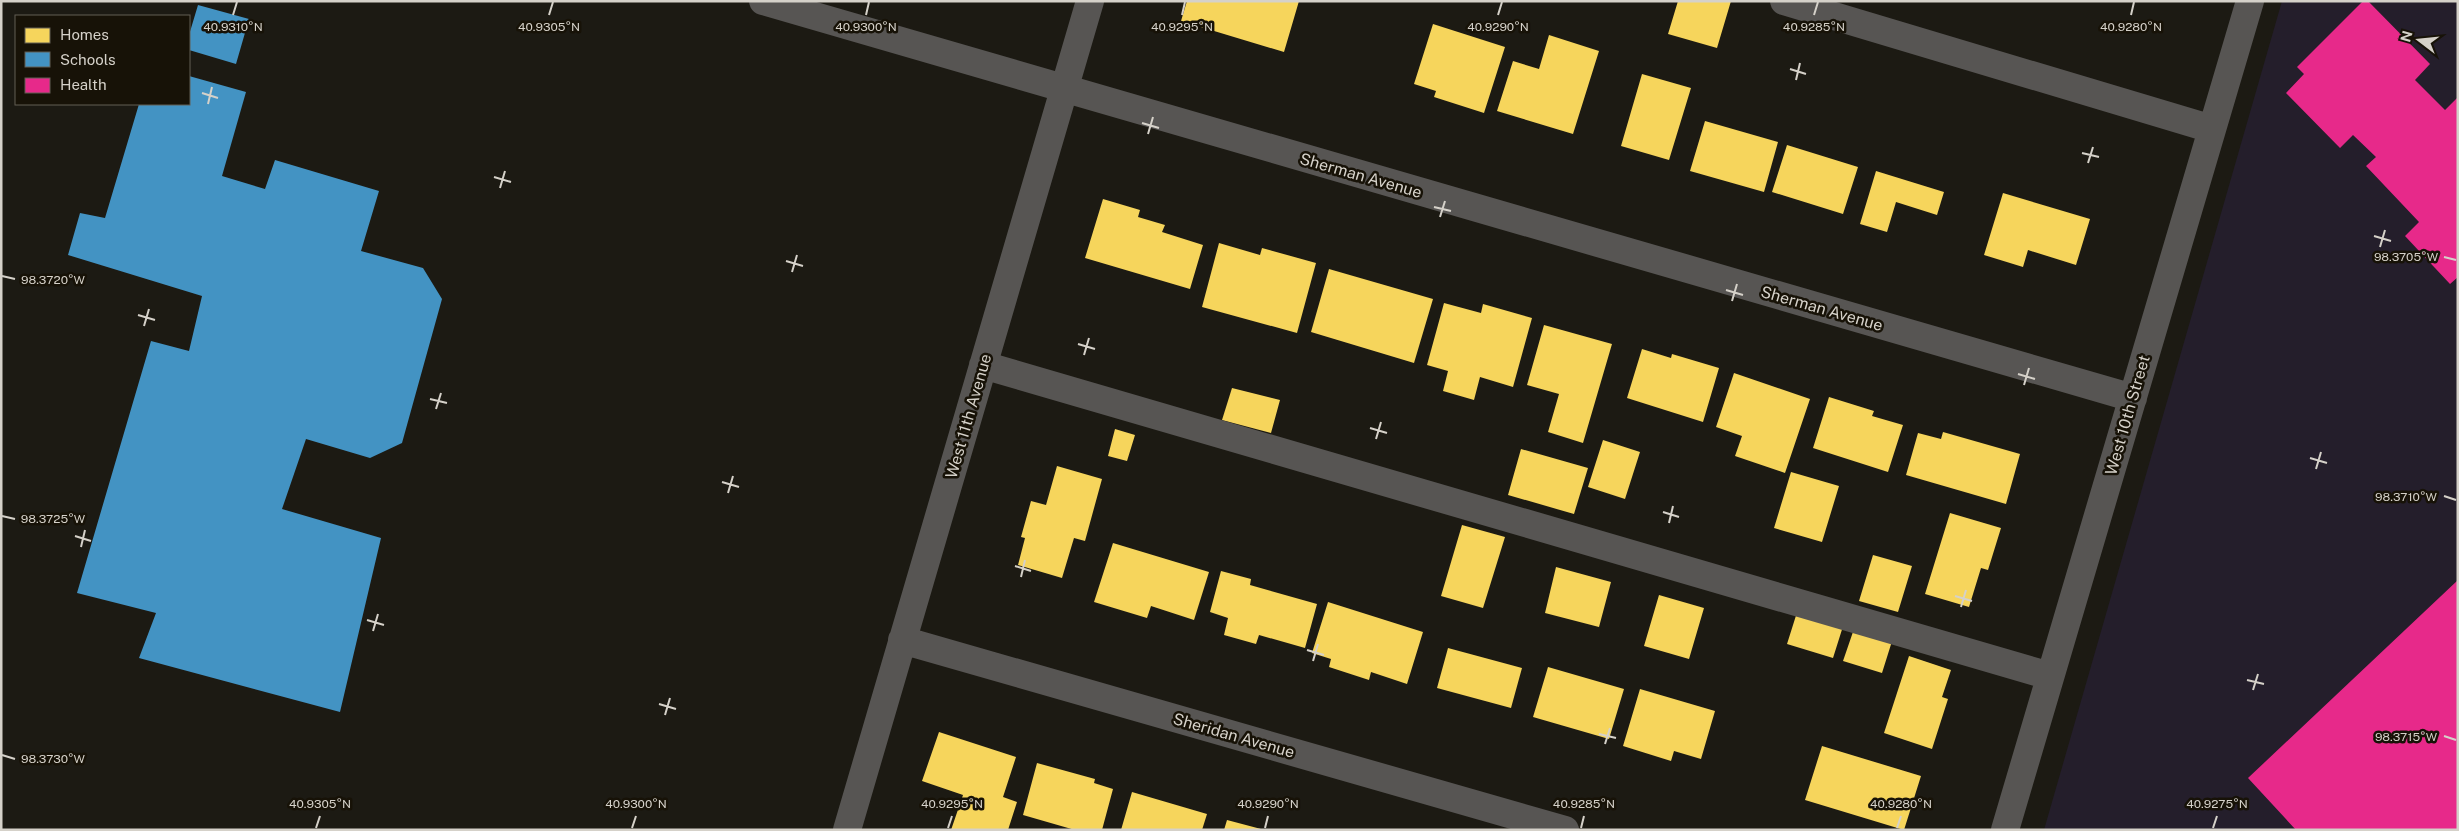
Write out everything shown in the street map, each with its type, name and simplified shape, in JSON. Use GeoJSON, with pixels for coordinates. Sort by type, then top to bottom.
{"type":"FeatureCollection","features":[{"type":"Feature","properties":{"kind":"street","name":"Sherman Avenue"},"geometry":{"type":"LineString","coordinates":[[763,1],[2132,398]]}},
{"type":"Feature","properties":{"kind":"street","name":"West 11th Avenue"},"geometry":{"type":"LineString","coordinates":[[847,830],[1090,1]]}},
{"type":"Feature","properties":{"kind":"street"},"geometry":{"type":"LineString","coordinates":[[1784,1],[2212,129]]}},
{"type":"Feature","properties":{"kind":"street","name":"West 10th Street"},"geometry":{"type":"LineString","coordinates":[[2005,830],[2250,1]]}},
{"type":"Feature","properties":{"kind":"street"},"geometry":{"type":"LineString","coordinates":[[983,365],[2050,676]]}},
{"type":"Feature","properties":{"kind":"street","name":"Sheridan Avenue"},"geometry":{"type":"LineString","coordinates":[[902,640],[1565,830]]}},
{"type":"Feature","properties":{"kind":"shaded area"},"geometry":{"type":"Polygon","coordinates":[[[2282,1],[2458,1],[2458,830],[2044,830],[2282,1]]]}},
{"type":"Feature","properties":{"kind":"building: Homes"},"geometry":{"type":"Polygon","coordinates":[[[1187,1],[1299,1],[1284,52],[1181,21],[1187,1]]]}},
{"type":"Feature","properties":{"kind":"building: Homes"},"geometry":{"type":"Polygon","coordinates":[[[1678,1],[1731,1],[1717,48],[1668,34],[1678,1]]]}},
{"type":"Feature","properties":{"kind":"building: Homes"},"geometry":{"type":"Polygon","coordinates":[[[1433,24],[1505,47],[1484,113],[1434,97],[1436,91],[1414,84],[1433,24]]]}},
{"type":"Feature","properties":{"kind":"building: Homes"},"geometry":{"type":"Polygon","coordinates":[[[1549,35],[1599,51],[1573,134],[1497,111],[1513,61],[1539,69],[1549,35]]]}},
{"type":"Feature","properties":{"kind":"building: Homes"},"geometry":{"type":"Polygon","coordinates":[[[1642,74],[1691,88],[1669,160],[1621,146],[1642,74]]]}},
{"type":"Feature","properties":{"kind":"building: Homes"},"geometry":{"type":"Polygon","coordinates":[[[1705,121],[1778,142],[1764,192],[1690,171],[1705,121]]]}},
{"type":"Feature","properties":{"kind":"building: Homes"},"geometry":{"type":"Polygon","coordinates":[[[1787,145],[1858,167],[1843,214],[1772,192],[1787,145]]]}},
{"type":"Feature","properties":{"kind":"building: Homes"},"geometry":{"type":"Polygon","coordinates":[[[1876,171],[1944,192],[1937,215],[1896,202],[1887,232],[1860,224],[1876,171]]]}},
{"type":"Feature","properties":{"kind":"building: Homes"},"geometry":{"type":"Polygon","coordinates":[[[2003,193],[2090,219],[2076,265],[2028,250],[2023,267],[1984,255],[2003,193]]]}},
{"type":"Feature","properties":{"kind":"building: Homes"},"geometry":{"type":"Polygon","coordinates":[[[1103,199],[1140,210],[1138,217],[1165,225],[1162,232],[1203,245],[1190,289],[1085,258],[1103,199]]]}},
{"type":"Feature","properties":{"kind":"building: Homes"},"geometry":{"type":"Polygon","coordinates":[[[1219,243],[1260,255],[1262,248],[1316,263],[1297,333],[1202,307],[1219,243]]]}},
{"type":"Feature","properties":{"kind":"building: Homes"},"geometry":{"type":"Polygon","coordinates":[[[1329,269],[1433,299],[1414,363],[1311,332],[1329,269]]]}},
{"type":"Feature","properties":{"kind":"building: Homes"},"geometry":{"type":"Polygon","coordinates":[[[1444,303],[1481,313],[1483,304],[1532,318],[1513,387],[1480,377],[1474,400],[1443,391],[1448,371],[1427,365],[1444,303]]]}},
{"type":"Feature","properties":{"kind":"building: Homes"},"geometry":{"type":"Polygon","coordinates":[[[1544,325],[1612,344],[1583,443],[1548,432],[1559,394],[1527,385],[1544,325]]]}},
{"type":"Feature","properties":{"kind":"building: Homes"},"geometry":{"type":"Polygon","coordinates":[[[1642,349],[1671,358],[1672,354],[1719,368],[1703,422],[1627,398],[1642,349]]]}},
{"type":"Feature","properties":{"kind":"building: Homes"},"geometry":{"type":"Polygon","coordinates":[[[1734,373],[1810,399],[1785,473],[1735,456],[1742,436],[1716,427],[1734,373]]]}},
{"type":"Feature","properties":{"kind":"building: Homes"},"geometry":{"type":"Polygon","coordinates":[[[1232,388],[1280,400],[1271,433],[1222,420],[1232,388]]]}},
{"type":"Feature","properties":{"kind":"building: Homes"},"geometry":{"type":"Polygon","coordinates":[[[1829,397],[1874,411],[1872,416],[1903,425],[1888,472],[1813,448],[1829,397]]]}},
{"type":"Feature","properties":{"kind":"building: Homes"},"geometry":{"type":"Polygon","coordinates":[[[1115,429],[1135,435],[1127,461],[1108,456],[1115,429]]]}},
{"type":"Feature","properties":{"kind":"building: Homes"},"geometry":{"type":"Polygon","coordinates":[[[1943,432],[2020,454],[2006,504],[1906,475],[1918,433],[1941,439],[1943,432]]]}},
{"type":"Feature","properties":{"kind":"building: Homes"},"geometry":{"type":"Polygon","coordinates":[[[1603,440],[1640,452],[1625,499],[1588,487],[1603,440]]]}},
{"type":"Feature","properties":{"kind":"building: Homes"},"geometry":{"type":"Polygon","coordinates":[[[1521,449],[1588,468],[1574,514],[1508,495],[1521,449]]]}},
{"type":"Feature","properties":{"kind":"building: Homes"},"geometry":{"type":"Polygon","coordinates":[[[1057,466],[1102,479],[1085,541],[1074,538],[1062,578],[1018,565],[1025,538],[1021,537],[1031,501],[1046,505],[1057,466]]]}},
{"type":"Feature","properties":{"kind":"building: Homes"},"geometry":{"type":"Polygon","coordinates":[[[1791,472],[1839,486],[1822,542],[1774,528],[1791,472]]]}},
{"type":"Feature","properties":{"kind":"building: Homes"},"geometry":{"type":"Polygon","coordinates":[[[1950,513],[2001,528],[1988,570],[1981,568],[1969,607],[1925,594],[1950,513]]]}},
{"type":"Feature","properties":{"kind":"building: Homes"},"geometry":{"type":"Polygon","coordinates":[[[1462,525],[1505,537],[1483,608],[1441,596],[1462,525]]]}},
{"type":"Feature","properties":{"kind":"building: Homes"},"geometry":{"type":"Polygon","coordinates":[[[1113,543],[1209,572],[1194,620],[1151,606],[1147,618],[1094,602],[1113,543]]]}},
{"type":"Feature","properties":{"kind":"building: Homes"},"geometry":{"type":"Polygon","coordinates":[[[1873,555],[1912,566],[1898,612],[1859,601],[1873,555]]]}},
{"type":"Feature","properties":{"kind":"building: Homes"},"geometry":{"type":"Polygon","coordinates":[[[1556,567],[1611,582],[1599,627],[1545,613],[1556,567]]]}},
{"type":"Feature","properties":{"kind":"building: Homes"},"geometry":{"type":"Polygon","coordinates":[[[1221,571],[1251,579],[1250,585],[1317,604],[1305,648],[1259,635],[1256,644],[1224,635],[1228,618],[1210,612],[1221,571]]]}},
{"type":"Feature","properties":{"kind":"building: Homes"},"geometry":{"type":"Polygon","coordinates":[[[1659,595],[1704,608],[1689,659],[1644,646],[1659,595]]]}},
{"type":"Feature","properties":{"kind":"building: Homes"},"geometry":{"type":"Polygon","coordinates":[[[1328,602],[1423,632],[1407,684],[1371,672],[1369,680],[1329,667],[1331,659],[1312,653],[1328,602]]]}},
{"type":"Feature","properties":{"kind":"building: Homes"},"geometry":{"type":"Polygon","coordinates":[[[1799,606],[1845,620],[1833,658],[1787,644],[1799,606]]]}},
{"type":"Feature","properties":{"kind":"building: Homes"},"geometry":{"type":"Polygon","coordinates":[[[1855,626],[1893,638],[1882,673],[1843,661],[1855,626]]]}},
{"type":"Feature","properties":{"kind":"building: Homes"},"geometry":{"type":"Polygon","coordinates":[[[1448,648],[1522,668],[1511,708],[1437,688],[1448,648]]]}},
{"type":"Feature","properties":{"kind":"building: Homes"},"geometry":{"type":"Polygon","coordinates":[[[1909,656],[1951,670],[1942,697],[1948,699],[1932,749],[1884,733],[1909,656]]]}},
{"type":"Feature","properties":{"kind":"building: Homes"},"geometry":{"type":"Polygon","coordinates":[[[1548,667],[1624,689],[1609,739],[1533,717],[1548,667]]]}},
{"type":"Feature","properties":{"kind":"building: Homes"},"geometry":{"type":"Polygon","coordinates":[[[1640,689],[1715,711],[1701,759],[1674,751],[1671,761],[1623,746],[1640,689]]]}},
{"type":"Feature","properties":{"kind":"building: Homes"},"geometry":{"type":"Polygon","coordinates":[[[939,732],[1016,757],[1003,797],[1017,802],[1008,830],[951,830],[963,795],[922,781],[939,732]]]}},
{"type":"Feature","properties":{"kind":"building: Homes"},"geometry":{"type":"Polygon","coordinates":[[[1822,746],[1921,776],[1904,830],[1805,800],[1822,746]]]}},
{"type":"Feature","properties":{"kind":"building: Homes"},"geometry":{"type":"Polygon","coordinates":[[[1037,763],[1095,779],[1094,783],[1113,789],[1102,830],[1075,830],[1023,815],[1037,763]]]}},
{"type":"Feature","properties":{"kind":"building: Homes"},"geometry":{"type":"Polygon","coordinates":[[[1132,792],[1207,814],[1202,830],[1121,830],[1132,792]]]}},
{"type":"Feature","properties":{"kind":"building: Homes"},"geometry":{"type":"Polygon","coordinates":[[[1227,820],[1261,829],[1261,830],[1224,830],[1227,820]]]}},
{"type":"Feature","properties":{"kind":"building: Schools"},"geometry":{"type":"Polygon","coordinates":[[[198,5],[249,19],[236,64],[190,50],[190,32],[198,5]]]}},
{"type":"Feature","properties":{"kind":"building: Schools"},"geometry":{"type":"Polygon","coordinates":[[[190,76],[246,92],[222,176],[265,189],[275,160],[379,191],[361,251],[423,268],[442,299],[402,443],[370,458],[306,439],[282,509],[381,538],[340,712],[139,658],[156,613],[77,593],[151,341],[189,351],[202,296],[68,255],[80,213],[105,218],[139,105],[190,105],[190,76]]]}},
{"type":"Feature","properties":{"kind":"building: Health"},"geometry":{"type":"Polygon","coordinates":[[[2363,1],[2368,1],[2430,64],[2415,80],[2445,110],[2458,97],[2458,277],[2450,284],[2405,236],[2419,222],[2366,166],[2376,157],[2353,135],[2340,148],[2286,93],[2304,74],[2297,67],[2363,1]]]}},
{"type":"Feature","properties":{"kind":"building: Health"},"geometry":{"type":"Polygon","coordinates":[[[2458,580],[2458,830],[2296,830],[2248,778],[2458,580]]]}}]}
